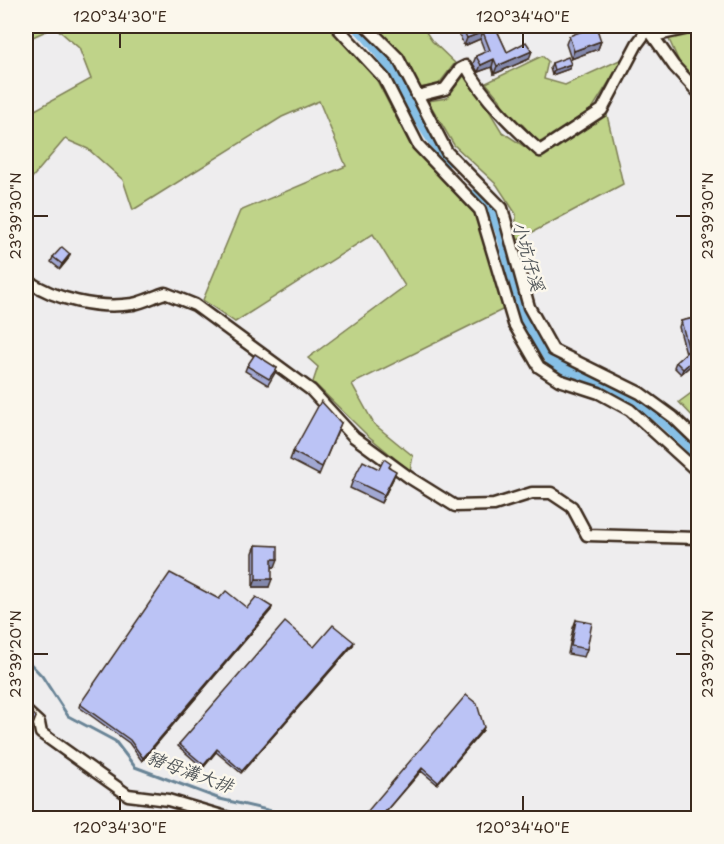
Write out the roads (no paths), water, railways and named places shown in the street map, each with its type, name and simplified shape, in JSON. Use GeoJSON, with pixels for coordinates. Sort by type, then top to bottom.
{"type":"FeatureCollection","features":[{"type":"Feature","properties":{"kind":"street"},"geometry":{"type":"LineString","coordinates":[[336,26],[384,78],[418,145],[480,210],[514,324],[539,367],[559,380],[599,393],[630,410],[699,472]]}},
{"type":"Feature","properties":{"kind":"street"},"geometry":{"type":"LineString","coordinates":[[366,26],[398,58],[447,152],[502,208],[529,307],[553,350],[640,393],[673,417],[699,441]]}},
{"type":"Feature","properties":{"kind":"street"},"geometry":{"type":"LineString","coordinates":[[417,96],[445,89],[460,69],[466,66],[474,81],[493,101],[504,119],[540,151],[602,110],[637,44],[649,30],[699,26]]}},
{"type":"Feature","properties":{"kind":"street"},"geometry":{"type":"LineString","coordinates":[[649,30],[699,92]]}},
{"type":"Feature","properties":{"kind":"street"},"geometry":{"type":"LineString","coordinates":[[26,279],[56,296],[86,303],[134,304],[165,293],[195,305],[311,390],[354,437],[410,478],[455,506],[494,504],[532,493],[551,493],[572,507],[587,535],[699,538]]}},
{"type":"Feature","properties":{"kind":"street"},"geometry":{"type":"LineString","coordinates":[[26,711],[39,723],[42,733],[128,795],[168,800],[229,819]]}},
{"type":"Feature","properties":{"kind":"waterway","name":"小坑仔溪"},"geometry":{"type":"LineString","coordinates":[[360,26],[385,56],[426,125],[449,158]]}},
{"type":"Feature","properties":{"kind":"waterway","name":"小坑仔溪"},"geometry":{"type":"LineString","coordinates":[[480,193],[498,218],[504,233],[526,317],[550,355],[567,370],[632,396],[667,422],[698,452]]}},
{"type":"Feature","properties":{"kind":"waterway","name":"豬母溝大排"},"geometry":{"type":"LineString","coordinates":[[26,659],[42,676],[68,716],[115,741],[135,767],[220,799],[276,812],[281,818]]}}]}
